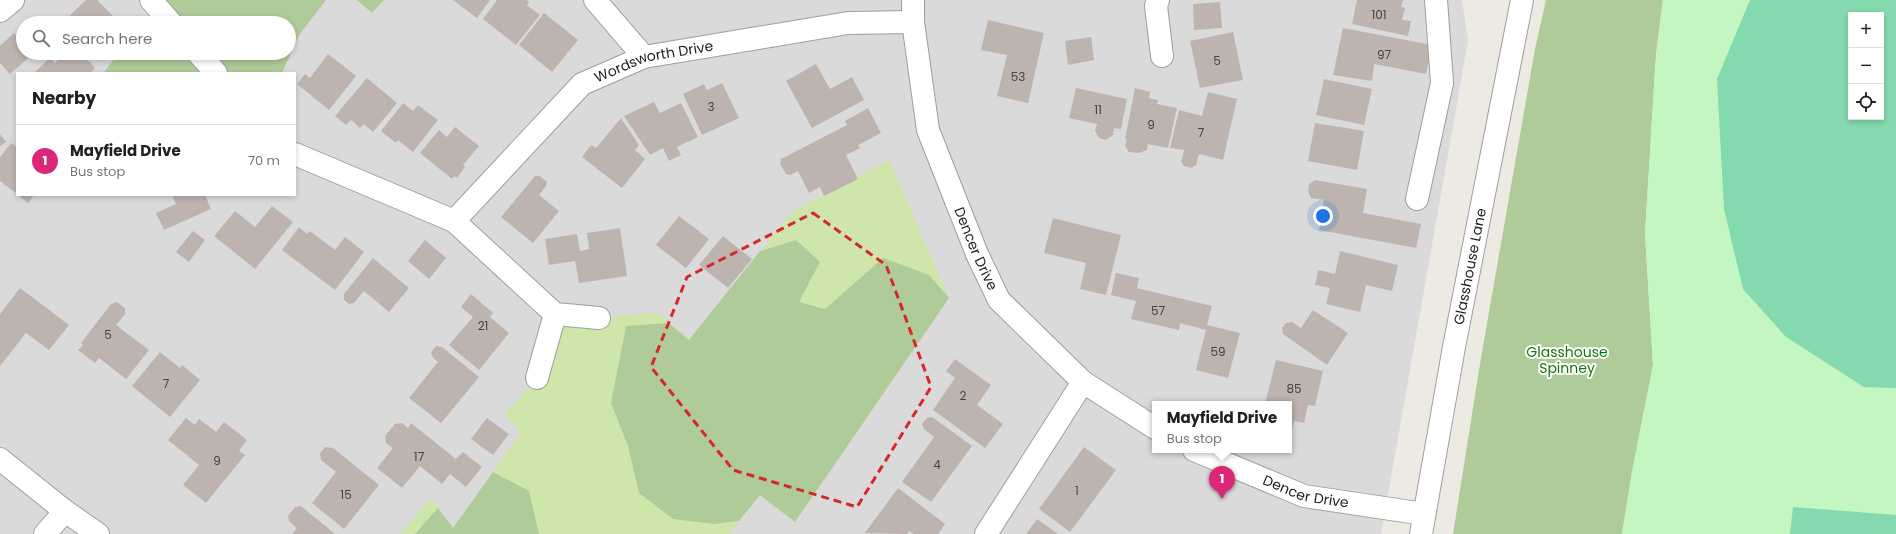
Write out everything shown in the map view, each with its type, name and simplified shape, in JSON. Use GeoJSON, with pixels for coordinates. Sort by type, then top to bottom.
{"type":"FeatureCollection","features":[{"type":"Feature","properties":{"kind":"street"},"geometry":{"type":"LineString","coordinates":[[0,11],[13,0]]}},
{"type":"Feature","properties":{"kind":"street"},"geometry":{"type":"LineString","coordinates":[[151,0],[165,16]]}},
{"type":"Feature","properties":{"kind":"street"},"geometry":{"type":"LineString","coordinates":[[595,0],[644,57]]}},
{"type":"Feature","properties":{"kind":"street","name":"Dencer Drive"},"geometry":{"type":"LineString","coordinates":[[913,0],[914,22],[928,130],[976,254],[999,300],[1083,382],[1152,426]]}},
{"type":"Feature","properties":{"kind":"street"},"geometry":{"type":"LineString","coordinates":[[1158,0],[1156,6],[1162,56]]}},
{"type":"Feature","properties":{"kind":"street"},"geometry":{"type":"LineString","coordinates":[[1417,199],[1442,83],[1436,0]]}},
{"type":"Feature","properties":{"kind":"street","name":"Glasshouse Lane"},"geometry":{"type":"LineString","coordinates":[[1423,524],[1456,340],[1522,0]]}},
{"type":"Feature","properties":{"kind":"street","name":"Wordsworth Drive"},"geometry":{"type":"LineString","coordinates":[[454,221],[582,84],[644,57],[848,23],[914,22]]}},
{"type":"Feature","properties":{"kind":"street"},"geometry":{"type":"LineString","coordinates":[[204,60],[215,72]]}},
{"type":"Feature","properties":{"kind":"street"},"geometry":{"type":"LineString","coordinates":[[296,154],[454,221],[556,314],[599,318]]}},
{"type":"Feature","properties":{"kind":"street"},"geometry":{"type":"LineString","coordinates":[[537,378],[556,314]]}},
{"type":"Feature","properties":{"kind":"street"},"geometry":{"type":"LineString","coordinates":[[986,534],[1083,382]]}},
{"type":"Feature","properties":{"kind":"street","name":"Dencer Drive"},"geometry":{"type":"LineString","coordinates":[[1201,453],[1304,496],[1423,524]]}},
{"type":"Feature","properties":{"kind":"street"},"geometry":{"type":"LineString","coordinates":[[0,459],[65,511],[98,534]]}},
{"type":"Feature","properties":{"kind":"street"},"geometry":{"type":"LineString","coordinates":[[45,534],[65,511]]}},
{"type":"Feature","properties":{"kind":"highlighted area"},"geometry":{"type":"Polygon","coordinates":[[[813,213],[886,265],[931,387],[857,507],[733,470],[651,367],[687,277],[813,213]]]}},
{"type":"Feature","properties":{"kind":"shaded area"},"geometry":{"type":"Polygon","coordinates":[[[0,0],[1462,0],[1468,41],[1381,534],[0,534],[0,0]]]}},
{"type":"Feature","properties":{"kind":"green space"},"geometry":{"type":"Polygon","coordinates":[[[161,0],[326,0],[299,35],[296,42],[296,16],[148,16],[161,0]]]}},
{"type":"Feature","properties":{"kind":"green space"},"geometry":{"type":"Polygon","coordinates":[[[357,0],[384,0],[372,13],[357,0]]]}},
{"type":"Feature","properties":{"kind":"green space","name":"Glasshouse Spinney"},"geometry":{"type":"Polygon","coordinates":[[[1546,0],[1663,0],[1656,54],[1645,234],[1653,365],[1632,472],[1622,534],[1453,534],[1481,358],[1535,49],[1546,0]]]}},
{"type":"Feature","properties":{"kind":"green space"},"geometry":{"type":"Polygon","coordinates":[[[1663,0],[1896,0],[1896,534],[1622,534],[1632,472],[1653,365],[1645,234],[1655,68],[1663,0]]]}},
{"type":"Feature","properties":{"kind":"green space"},"geometry":{"type":"Polygon","coordinates":[[[1750,0],[1896,0],[1896,388],[1864,387],[1786,337],[1743,289],[1724,209],[1717,79],[1750,0]]]}},
{"type":"Feature","properties":{"kind":"green space"},"geometry":{"type":"Polygon","coordinates":[[[113,60],[288,60],[282,72],[104,72],[113,60]]]}},
{"type":"Feature","properties":{"kind":"green space"},"geometry":{"type":"Polygon","coordinates":[[[889,160],[949,298],[795,522],[760,495],[729,534],[400,534],[431,498],[453,528],[521,433],[505,414],[537,378],[555,314],[599,318],[657,312],[689,340],[793,211],[889,160]]]}},
{"type":"Feature","properties":{"kind":"green space"},"geometry":{"type":"Polygon","coordinates":[[[796,240],[820,262],[799,302],[825,309],[883,258],[929,275],[949,298],[795,522],[760,495],[739,521],[714,524],[673,519],[639,493],[628,446],[611,403],[626,326],[669,323],[689,340],[760,251],[796,240]]]}},
{"type":"Feature","properties":{"kind":"green space"},"geometry":{"type":"Polygon","coordinates":[[[493,472],[529,491],[539,534],[415,534],[438,508],[453,528],[493,472]]]}},
{"type":"Feature","properties":{"kind":"green space"},"geometry":{"type":"Polygon","coordinates":[[[1793,507],[1896,515],[1896,534],[1790,534],[1793,507]]]}},
{"type":"Feature","properties":{"kind":"building"},"geometry":{"type":"Polygon","coordinates":[[[86,0],[97,0],[113,16],[69,16],[86,0]]]}},
{"type":"Feature","properties":{"kind":"building"},"geometry":{"type":"Polygon","coordinates":[[[453,0],[490,0],[477,18],[453,0]]]}},
{"type":"Feature","properties":{"kind":"building"},"geometry":{"type":"Polygon","coordinates":[[[497,0],[527,0],[529,2],[527,5],[540,15],[516,45],[483,19],[497,0]]]}},
{"type":"Feature","properties":{"kind":"building"},"geometry":{"type":"Polygon","coordinates":[[[1357,0],[1403,0],[1401,7],[1405,8],[1402,20],[1411,21],[1408,36],[1352,24],[1357,0]]]}},
{"type":"Feature","properties":{"kind":"building"},"geometry":{"type":"Polygon","coordinates":[[[1220,2],[1222,28],[1194,30],[1193,4],[1220,2]]]}},
{"type":"Feature","properties":{"kind":"building"},"geometry":{"type":"Polygon","coordinates":[[[544,13],[578,40],[552,72],[519,45],[544,13]]]}},
{"type":"Feature","properties":{"kind":"building"},"geometry":{"type":"Polygon","coordinates":[[[988,20],[1044,33],[1028,103],[997,96],[1007,55],[981,50],[988,20]]]}},
{"type":"Feature","properties":{"kind":"building"},"geometry":{"type":"Polygon","coordinates":[[[1343,28],[1432,45],[1426,74],[1374,64],[1372,81],[1333,75],[1343,28]]]}},
{"type":"Feature","properties":{"kind":"building"},"geometry":{"type":"Polygon","coordinates":[[[1233,32],[1243,80],[1200,88],[1190,41],[1233,32]]]}},
{"type":"Feature","properties":{"kind":"building"},"geometry":{"type":"Polygon","coordinates":[[[14,33],[16,35],[16,60],[26,60],[10,74],[0,63],[0,46],[14,33]]]}},
{"type":"Feature","properties":{"kind":"building"},"geometry":{"type":"Polygon","coordinates":[[[1091,37],[1094,60],[1068,65],[1065,41],[1091,37]]]}},
{"type":"Feature","properties":{"kind":"building"},"geometry":{"type":"Polygon","coordinates":[[[328,54],[356,76],[329,110],[297,84],[305,74],[310,78],[328,54]]]}},
{"type":"Feature","properties":{"kind":"building"},"geometry":{"type":"Polygon","coordinates":[[[48,60],[52,60],[55,63],[58,60],[88,60],[95,68],[91,72],[35,72],[48,60]]]}},
{"type":"Feature","properties":{"kind":"building"},"geometry":{"type":"Polygon","coordinates":[[[816,64],[830,89],[852,77],[864,100],[812,128],[786,81],[816,64]]]}},
{"type":"Feature","properties":{"kind":"building"},"geometry":{"type":"Polygon","coordinates":[[[367,78],[397,103],[373,132],[364,124],[360,128],[351,120],[346,125],[335,116],[367,78]]]}},
{"type":"Feature","properties":{"kind":"building"},"geometry":{"type":"Polygon","coordinates":[[[1324,79],[1372,89],[1364,125],[1316,115],[1324,79]]]}},
{"type":"Feature","properties":{"kind":"building"},"geometry":{"type":"Polygon","coordinates":[[[722,83],[739,118],[702,135],[683,94],[704,84],[707,90],[722,83]]]}},
{"type":"Feature","properties":{"kind":"building"},"geometry":{"type":"Polygon","coordinates":[[[1076,88],[1127,99],[1121,129],[1114,128],[1113,135],[1106,140],[1099,138],[1095,131],[1097,124],[1069,118],[1076,88]]]}},
{"type":"Feature","properties":{"kind":"building"},"geometry":{"type":"Polygon","coordinates":[[[1135,88],[1150,92],[1149,98],[1158,100],[1157,104],[1177,108],[1168,148],[1148,144],[1147,150],[1139,153],[1129,152],[1125,146],[1135,88]]]}},
{"type":"Feature","properties":{"kind":"building"},"geometry":{"type":"Polygon","coordinates":[[[1208,92],[1237,99],[1223,160],[1199,154],[1196,165],[1191,168],[1184,166],[1181,162],[1184,150],[1170,148],[1179,110],[1202,116],[1208,92]]]}},
{"type":"Feature","properties":{"kind":"building"},"geometry":{"type":"Polygon","coordinates":[[[654,102],[660,113],[681,103],[698,137],[677,147],[681,155],[669,161],[663,148],[650,155],[624,116],[654,102]]]}},
{"type":"Feature","properties":{"kind":"building"},"geometry":{"type":"Polygon","coordinates":[[[403,103],[413,111],[418,105],[438,120],[413,152],[398,140],[396,143],[381,131],[403,103]]]}},
{"type":"Feature","properties":{"kind":"building"},"geometry":{"type":"Polygon","coordinates":[[[868,108],[881,133],[858,145],[860,148],[846,155],[858,179],[824,196],[820,187],[809,193],[798,171],[790,175],[786,174],[780,164],[781,159],[847,125],[845,121],[868,108]]]}},
{"type":"Feature","properties":{"kind":"building"},"geometry":{"type":"Polygon","coordinates":[[[621,118],[639,145],[635,150],[645,159],[622,188],[582,157],[591,145],[596,148],[621,118]]]}},
{"type":"Feature","properties":{"kind":"building"},"geometry":{"type":"Polygon","coordinates":[[[1315,123],[1364,131],[1357,170],[1308,161],[1315,123]]]}},
{"type":"Feature","properties":{"kind":"building"},"geometry":{"type":"Polygon","coordinates":[[[455,127],[479,146],[463,165],[465,167],[457,178],[454,176],[452,179],[420,153],[439,130],[447,137],[455,127]]]}},
{"type":"Feature","properties":{"kind":"building"},"geometry":{"type":"Polygon","coordinates":[[[0,134],[6,142],[0,146],[0,134]]]}},
{"type":"Feature","properties":{"kind":"building"},"geometry":{"type":"Polygon","coordinates":[[[11,143],[16,146],[16,193],[0,181],[0,157],[11,143]]]}},
{"type":"Feature","properties":{"kind":"building"},"geometry":{"type":"Polygon","coordinates":[[[535,176],[540,176],[547,182],[546,186],[539,195],[559,211],[533,243],[501,217],[535,176]]]}},
{"type":"Feature","properties":{"kind":"building"},"geometry":{"type":"Polygon","coordinates":[[[1315,180],[1367,189],[1363,213],[1421,224],[1416,248],[1319,230],[1324,200],[1311,198],[1308,191],[1309,184],[1315,180]]]}},
{"type":"Feature","properties":{"kind":"building"},"geometry":{"type":"Polygon","coordinates":[[[19,196],[33,196],[28,203],[19,196]]]}},
{"type":"Feature","properties":{"kind":"building"},"geometry":{"type":"Polygon","coordinates":[[[172,196],[205,196],[211,209],[164,230],[156,213],[176,204],[172,196]]]}},
{"type":"Feature","properties":{"kind":"building"},"geometry":{"type":"Polygon","coordinates":[[[272,206],[293,222],[255,269],[214,236],[235,211],[255,227],[272,206]]]}},
{"type":"Feature","properties":{"kind":"building"},"geometry":{"type":"Polygon","coordinates":[[[679,216],[709,239],[686,268],[656,245],[679,216]]]}},
{"type":"Feature","properties":{"kind":"building"},"geometry":{"type":"Polygon","coordinates":[[[1053,218],[1121,235],[1106,295],[1080,289],[1086,263],[1044,253],[1053,218]]]}},
{"type":"Feature","properties":{"kind":"building"},"geometry":{"type":"Polygon","coordinates":[[[299,227],[307,234],[310,231],[335,250],[345,237],[364,252],[335,290],[282,250],[299,227]]]}},
{"type":"Feature","properties":{"kind":"building"},"geometry":{"type":"Polygon","coordinates":[[[620,228],[627,276],[579,283],[575,261],[549,265],[545,239],[577,234],[580,251],[589,249],[587,233],[620,228]]]}},
{"type":"Feature","properties":{"kind":"building"},"geometry":{"type":"Polygon","coordinates":[[[193,231],[205,240],[189,262],[176,252],[193,231]]]}},
{"type":"Feature","properties":{"kind":"building"},"geometry":{"type":"Polygon","coordinates":[[[723,236],[752,259],[728,288],[699,265],[723,236]]]}},
{"type":"Feature","properties":{"kind":"building"},"geometry":{"type":"Polygon","coordinates":[[[425,240],[446,258],[429,279],[408,261],[425,240]]]}},
{"type":"Feature","properties":{"kind":"building"},"geometry":{"type":"Polygon","coordinates":[[[1340,251],[1398,265],[1392,291],[1366,285],[1360,312],[1326,304],[1330,288],[1315,285],[1318,270],[1335,274],[1340,251]]]}},
{"type":"Feature","properties":{"kind":"building"},"geometry":{"type":"Polygon","coordinates":[[[373,258],[409,288],[389,312],[364,291],[354,303],[349,304],[344,300],[344,294],[373,258]]]}},
{"type":"Feature","properties":{"kind":"building"},"geometry":{"type":"Polygon","coordinates":[[[1116,273],[1139,278],[1137,288],[1212,306],[1207,325],[1240,333],[1228,378],[1196,370],[1206,330],[1180,323],[1179,330],[1131,319],[1136,301],[1111,295],[1116,273]]]}},
{"type":"Feature","properties":{"kind":"building"},"geometry":{"type":"Polygon","coordinates":[[[20,288],[69,325],[49,350],[26,333],[0,366],[0,314],[20,288]]]}},
{"type":"Feature","properties":{"kind":"building"},"geometry":{"type":"Polygon","coordinates":[[[471,294],[493,313],[490,317],[509,333],[479,370],[449,345],[473,317],[461,307],[471,294]]]}},
{"type":"Feature","properties":{"kind":"building"},"geometry":{"type":"Polygon","coordinates":[[[117,302],[125,308],[125,314],[116,325],[149,350],[126,379],[99,358],[95,363],[78,350],[83,345],[81,343],[111,304],[117,302]]]}},
{"type":"Feature","properties":{"kind":"building"},"geometry":{"type":"Polygon","coordinates":[[[1313,310],[1348,333],[1327,365],[1283,334],[1282,328],[1286,323],[1292,322],[1301,328],[1313,310]]]}},
{"type":"Feature","properties":{"kind":"building"},"geometry":{"type":"Polygon","coordinates":[[[436,346],[442,347],[479,377],[441,423],[409,398],[438,362],[433,358],[431,352],[436,346]]]}},
{"type":"Feature","properties":{"kind":"building"},"geometry":{"type":"Polygon","coordinates":[[[160,352],[180,368],[182,365],[200,380],[170,417],[132,386],[160,352]]]}},
{"type":"Feature","properties":{"kind":"building"},"geometry":{"type":"Polygon","coordinates":[[[955,359],[991,385],[977,405],[1003,424],[985,448],[933,410],[955,378],[946,371],[955,359]]]}},
{"type":"Feature","properties":{"kind":"building"},"geometry":{"type":"Polygon","coordinates":[[[1276,360],[1323,371],[1315,406],[1308,405],[1304,423],[1294,421],[1292,430],[1292,401],[1266,401],[1276,360]]]}},
{"type":"Feature","properties":{"kind":"building"},"geometry":{"type":"Polygon","coordinates":[[[932,417],[972,446],[931,502],[902,482],[934,437],[924,429],[922,424],[927,418],[932,417]]]}},
{"type":"Feature","properties":{"kind":"building"},"geometry":{"type":"Polygon","coordinates":[[[186,418],[195,425],[199,419],[216,432],[224,422],[247,440],[239,451],[245,455],[206,503],[183,485],[199,465],[168,440],[186,418]]]}},
{"type":"Feature","properties":{"kind":"building"},"geometry":{"type":"Polygon","coordinates":[[[487,418],[509,434],[493,455],[471,439],[487,418]]]}},
{"type":"Feature","properties":{"kind":"building"},"geometry":{"type":"Polygon","coordinates":[[[402,423],[408,428],[411,423],[456,459],[463,452],[482,467],[466,487],[450,474],[442,484],[420,466],[402,488],[377,468],[393,448],[386,443],[385,436],[395,424],[402,423]]]}},
{"type":"Feature","properties":{"kind":"building"},"geometry":{"type":"Polygon","coordinates":[[[325,447],[333,448],[379,485],[344,529],[312,503],[336,472],[321,460],[320,453],[325,447]]]}},
{"type":"Feature","properties":{"kind":"building"},"geometry":{"type":"Polygon","coordinates":[[[1084,447],[1116,470],[1070,532],[1039,509],[1084,447]]]}},
{"type":"Feature","properties":{"kind":"building"},"geometry":{"type":"Polygon","coordinates":[[[898,488],[945,524],[938,534],[914,534],[909,531],[907,534],[865,533],[898,488]]]}},
{"type":"Feature","properties":{"kind":"building"},"geometry":{"type":"Polygon","coordinates":[[[301,506],[335,534],[292,534],[297,528],[289,521],[288,516],[295,507],[301,506]]]}},
{"type":"Feature","properties":{"kind":"building"},"geometry":{"type":"Polygon","coordinates":[[[1037,519],[1058,534],[1026,534],[1037,519]]]}},
{"type":"Feature","properties":{"kind":"place","name":"Mayfield Drive"},"geometry":{"type":"Point","coordinates":[1222,499]}}]}
